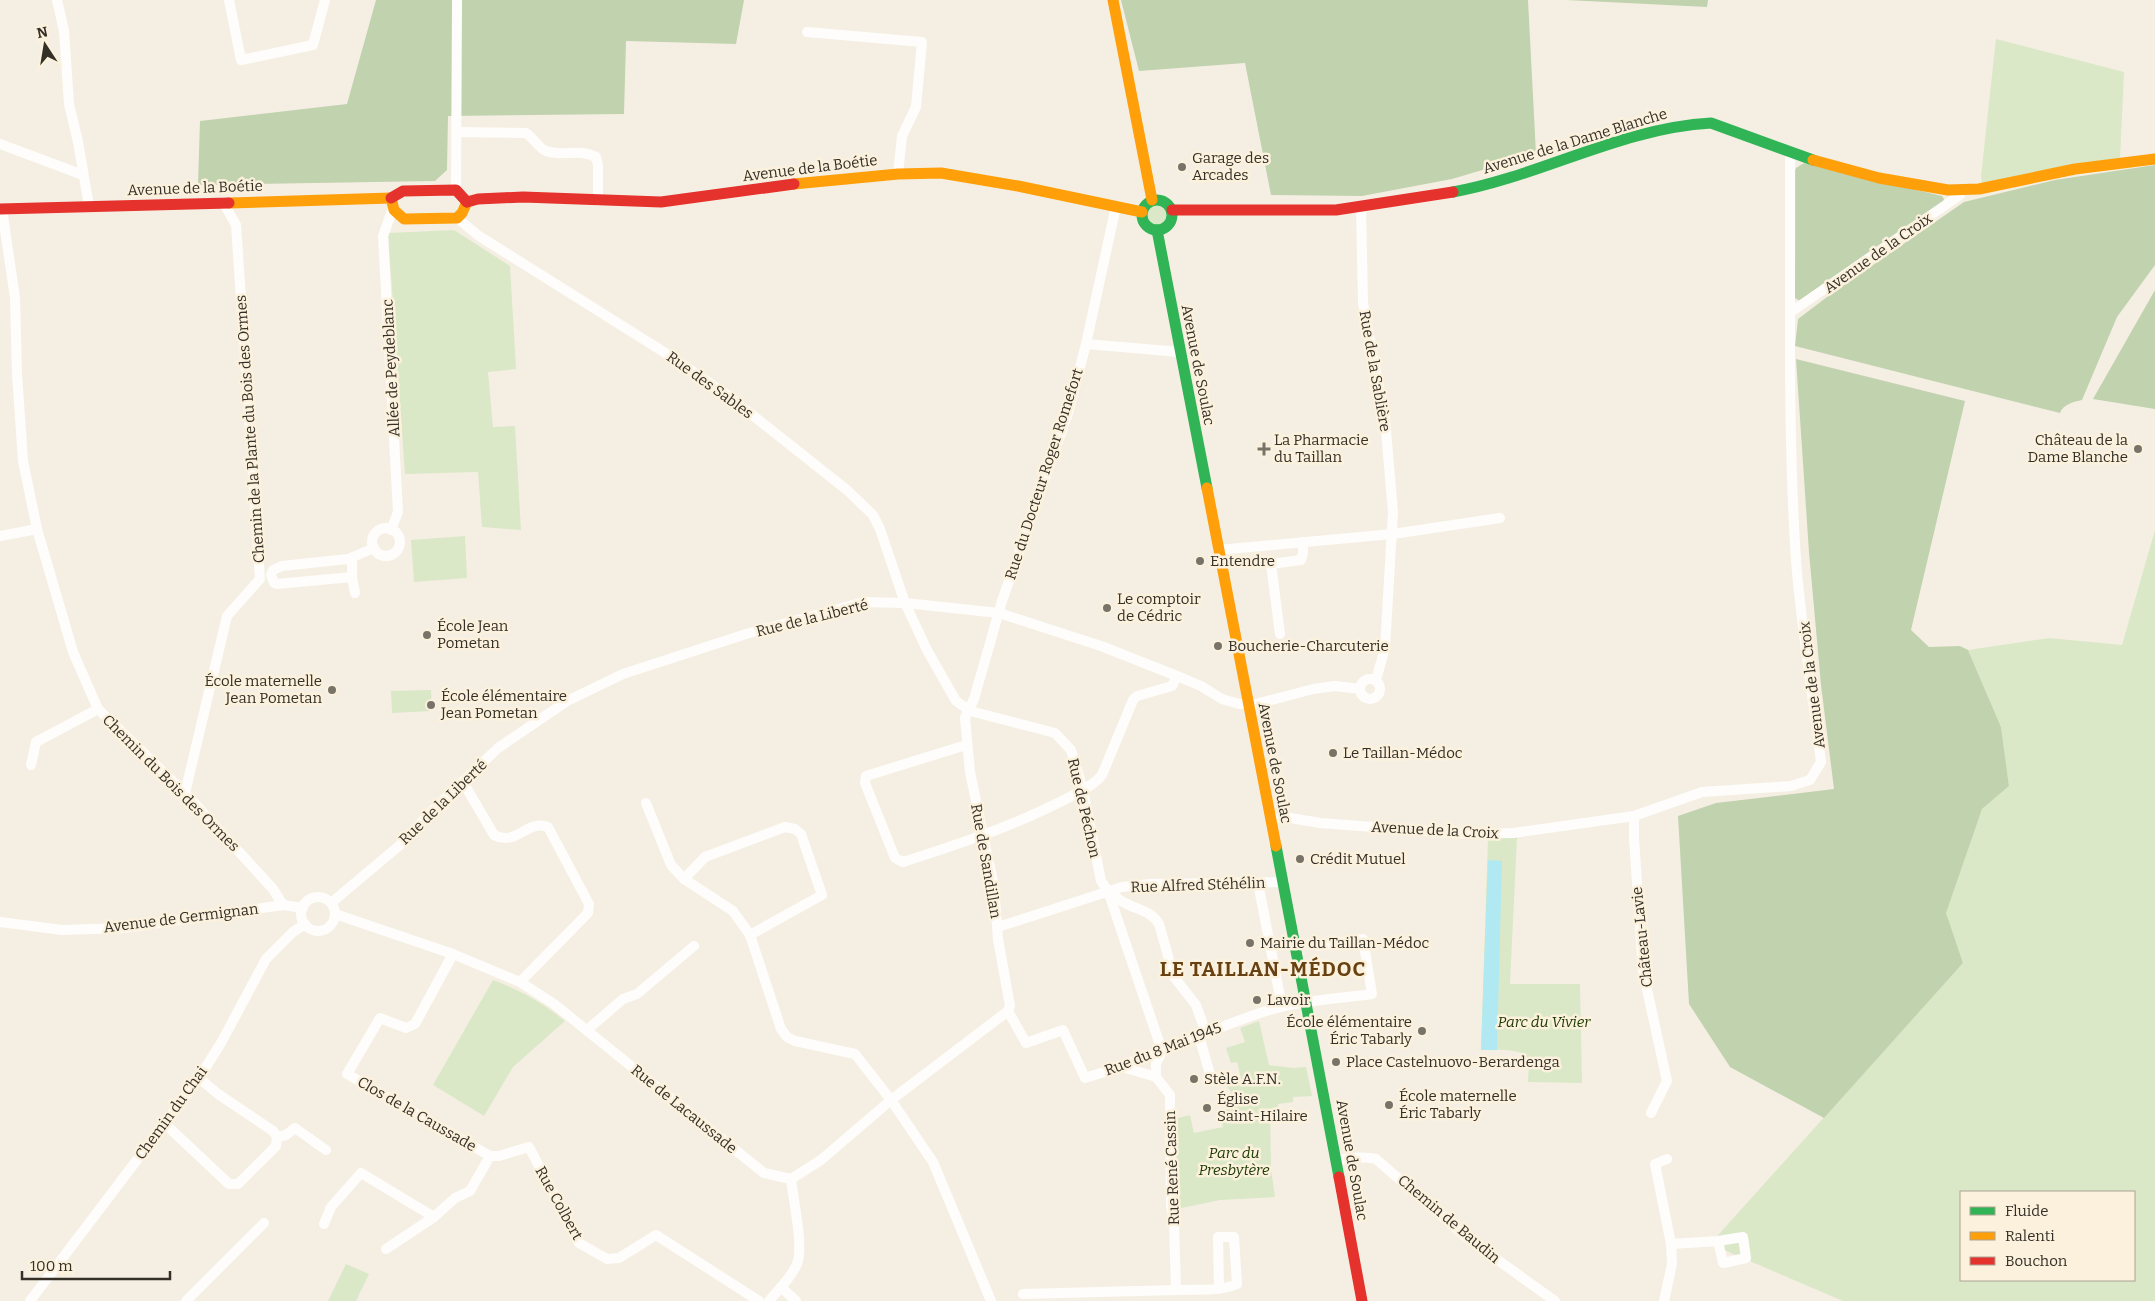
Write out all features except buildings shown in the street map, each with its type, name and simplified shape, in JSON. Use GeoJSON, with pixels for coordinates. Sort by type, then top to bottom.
{"type":"FeatureCollection","features":[{"type":"Feature","properties":{"kind":"main road"},"geometry":{"type":"LineString","coordinates":[[1113,0],[1152,200]]}},
{"type":"Feature","properties":{"kind":"main road","name":"Avenue de la Dame Blanche"},"geometry":{"type":"LineString","coordinates":[[1172,210],[1336,210],[1361,207],[1466,189],[1499,181],[1639,135],[1693,124],[1711,123],[1823,164],[1879,178],[1961,190],[1979,189],[2075,169],[2155,159]]}},
{"type":"Feature","properties":{"kind":"main road","name":"Avenue de la Boétie"},"geometry":{"type":"LineString","coordinates":[[472,200],[523,197],[661,202],[787,185],[898,174],[941,173],[1018,186],[1142,212]]}},
{"type":"Feature","properties":{"kind":"main road"},"geometry":{"type":"LineString","coordinates":[[456,190],[472,200],[457,218],[404,219],[397,216],[392,203],[403,191],[456,190]]}},
{"type":"Feature","properties":{"kind":"main road"},"geometry":{"type":"LineString","coordinates":[[1152,200],[1165,201],[1172,210],[1171,222],[1167,227],[1157,230],[1150,229],[1145,224],[1142,212],[1145,205],[1152,200]]}},
{"type":"Feature","properties":{"kind":"main road","name":"Avenue de la Boétie"},"geometry":{"type":"LineString","coordinates":[[1,209],[223,202],[392,203]]}},
{"type":"Feature","properties":{"kind":"main road","name":"Avenue de Soulac"},"geometry":{"type":"LineString","coordinates":[[1157,230],[1284,882],[1362,1301]]}},
{"type":"Feature","properties":{"kind":"street"},"geometry":{"type":"LineString","coordinates":[[57,0],[64,31],[69,104],[88,206]]}},
{"type":"Feature","properties":{"kind":"street"},"geometry":{"type":"LineString","coordinates":[[229,0],[241,60],[313,45],[325,0]]}},
{"type":"Feature","properties":{"kind":"street"},"geometry":{"type":"LineString","coordinates":[[456,190],[457,0]]}},
{"type":"Feature","properties":{"kind":"street"},"geometry":{"type":"LineString","coordinates":[[807,32],[922,42],[916,107],[902,136],[898,174]]}},
{"type":"Feature","properties":{"kind":"street"},"geometry":{"type":"LineString","coordinates":[[457,132],[526,133],[533,137],[539,146],[547,151],[587,152],[596,157],[598,165],[598,201]]}},
{"type":"Feature","properties":{"kind":"street"},"geometry":{"type":"LineString","coordinates":[[0,144],[83,175]]}},
{"type":"Feature","properties":{"kind":"street","name":"Avenue de la Croix"},"geometry":{"type":"LineString","coordinates":[[1271,819],[1285,817],[1320,823],[1467,834],[1526,832],[1634,816],[1702,792],[1791,786],[1810,780],[1821,762],[1796,561],[1789,382],[1792,312],[1790,152]]}},
{"type":"Feature","properties":{"kind":"street","name":"Avenue de la Croix"},"geometry":{"type":"LineString","coordinates":[[1792,312],[1960,196],[1961,190]]}},
{"type":"Feature","properties":{"kind":"street","name":"Chemin de la Plante du Bois des Ormes"},"geometry":{"type":"LineString","coordinates":[[185,793],[227,616],[260,579],[236,225],[223,202]]}},
{"type":"Feature","properties":{"kind":"street","name":"Allée de Peydeblanc"},"geometry":{"type":"LineString","coordinates":[[374,548],[381,554],[391,555],[400,545],[400,537],[397,532],[392,530],[398,512],[383,236],[392,203]]}},
{"type":"Feature","properties":{"kind":"street","name":"Rue du Docteur Roger Romefort"},"geometry":{"type":"LineString","coordinates":[[970,711],[999,613],[1068,412],[1086,344],[1116,206]]}},
{"type":"Feature","properties":{"kind":"street","name":"Rue de la Sablière"},"geometry":{"type":"LineString","coordinates":[[1361,207],[1363,303],[1385,419],[1393,534],[1385,648],[1376,680]]}},
{"type":"Feature","properties":{"kind":"street","name":"Chemin du Bois des Ormes"},"geometry":{"type":"LineString","coordinates":[[1,209],[15,298],[17,374],[23,461],[37,529],[73,652],[98,709],[185,793],[273,889],[282,905]]}},
{"type":"Feature","properties":{"kind":"street","name":"Rue des Sables"},"geometry":{"type":"LineString","coordinates":[[457,218],[479,236],[667,354],[720,390],[847,490],[872,515],[880,529],[905,603]]}},
{"type":"Feature","properties":{"kind":"street"},"geometry":{"type":"LineString","coordinates":[[1086,344],[1180,352]]}},
{"type":"Feature","properties":{"kind":"street"},"geometry":{"type":"LineString","coordinates":[[1218,550],[1393,534],[1500,518]]}},
{"type":"Feature","properties":{"kind":"street"},"geometry":{"type":"LineString","coordinates":[[352,577],[277,584],[274,583],[271,575],[273,570],[282,566],[352,558],[374,548],[373,538],[377,531],[385,528],[392,530]]}},
{"type":"Feature","properties":{"kind":"street"},"geometry":{"type":"LineString","coordinates":[[0,536],[37,529]]}},
{"type":"Feature","properties":{"kind":"street"},"geometry":{"type":"LineString","coordinates":[[1280,634],[1271,564],[1301,560],[1304,553],[1303,542]]}},
{"type":"Feature","properties":{"kind":"street"},"geometry":{"type":"LineString","coordinates":[[352,558],[352,577],[355,593]]}},
{"type":"Feature","properties":{"kind":"street","name":"Rue de la Liberté"},"geometry":{"type":"LineString","coordinates":[[331,903],[400,845],[498,748],[560,706],[623,674],[746,634],[864,602],[905,603],[999,613],[1101,646],[1201,686],[1222,698],[1240,704],[1249,705],[1313,689],[1335,686],[1360,689]]}},
{"type":"Feature","properties":{"kind":"street","name":"Rue de Péchon"},"geometry":{"type":"LineString","coordinates":[[905,603],[927,650],[956,701],[970,711],[1055,734],[1070,750],[1083,790],[1101,881],[1108,891],[1162,1051]]}},
{"type":"Feature","properties":{"kind":"street"},"geometry":{"type":"LineString","coordinates":[[966,745],[866,776],[865,783],[895,858],[903,862],[983,836],[1095,784],[1102,775],[1133,700],[1137,696],[1172,686],[1177,676]]}},
{"type":"Feature","properties":{"kind":"street"},"geometry":{"type":"LineString","coordinates":[[1366,680],[1376,680],[1380,688],[1377,696],[1373,699],[1364,697],[1360,689],[1366,680]]}},
{"type":"Feature","properties":{"kind":"street"},"geometry":{"type":"LineString","coordinates":[[31,765],[36,742],[98,709]]}},
{"type":"Feature","properties":{"kind":"street","name":"Rue de Sandillan"},"geometry":{"type":"LineString","coordinates":[[970,711],[965,718],[966,745],[994,887],[998,939],[1010,1006],[1008,1011]]}},
{"type":"Feature","properties":{"kind":"street"},"geometry":{"type":"LineString","coordinates":[[463,782],[494,835],[501,839],[508,839],[537,825],[548,827],[589,904],[588,913],[520,982]]}},
{"type":"Feature","properties":{"kind":"street"},"geometry":{"type":"LineString","coordinates":[[646,803],[671,865],[684,879],[733,910],[750,935],[781,1029],[787,1037],[795,1041],[855,1054],[891,1100],[933,1162],[991,1301]]}},
{"type":"Feature","properties":{"kind":"street","name":"Château-Lavie"},"geometry":{"type":"LineString","coordinates":[[1634,816],[1643,971],[1668,1081],[1651,1113]]}},
{"type":"Feature","properties":{"kind":"street"},"geometry":{"type":"LineString","coordinates":[[684,879],[705,857],[785,827],[795,828],[801,834],[822,895],[750,935]]}},
{"type":"Feature","properties":{"kind":"street","name":"Rue Alfred Stéhélin"},"geometry":{"type":"LineString","coordinates":[[998,927],[1122,887],[1150,884],[1284,882]]}},
{"type":"Feature","properties":{"kind":"street"},"geometry":{"type":"LineString","coordinates":[[1258,883],[1282,1007]]}},
{"type":"Feature","properties":{"kind":"street"},"geometry":{"type":"LineString","coordinates":[[1108,891],[1124,903],[1149,913],[1160,924],[1174,977],[1196,1005],[1212,1081]]}},
{"type":"Feature","properties":{"kind":"street"},"geometry":{"type":"LineString","coordinates":[[317,897],[327,899],[331,903],[335,914],[333,921],[324,929],[315,930],[305,924],[302,913],[303,908],[310,899],[317,897]]}},
{"type":"Feature","properties":{"kind":"street","name":"Avenue de Germignan"},"geometry":{"type":"LineString","coordinates":[[0,922],[62,930],[125,928],[282,905],[303,908]]}},
{"type":"Feature","properties":{"kind":"street","name":"Rue de Lacaussade"},"geometry":{"type":"LineString","coordinates":[[335,914],[452,954],[520,982],[554,1004],[764,1173],[791,1179]]}},
{"type":"Feature","properties":{"kind":"street","name":"Chemin du Chai"},"geometry":{"type":"LineString","coordinates":[[30,1301],[98,1214],[199,1078],[220,1044],[266,959],[293,932],[305,924]]}},
{"type":"Feature","properties":{"kind":"street","name":"Rue du 8 Mai 1945"},"geometry":{"type":"LineString","coordinates":[[1008,1011],[1026,1043],[1063,1030],[1085,1078],[1123,1067],[1261,1012],[1282,1007],[1372,994],[1363,939],[1318,946]]}},
{"type":"Feature","properties":{"kind":"street"},"geometry":{"type":"LineString","coordinates":[[587,1030],[623,999],[637,994],[694,946]]}},
{"type":"Feature","properties":{"kind":"street","name":"Clos de la Caussade"},"geometry":{"type":"LineString","coordinates":[[452,954],[415,1024],[406,1028],[380,1018],[347,1074],[490,1156]]}},
{"type":"Feature","properties":{"kind":"street"},"geometry":{"type":"LineString","coordinates":[[769,1301],[798,1262],[800,1249],[791,1179],[822,1160],[891,1100],[1008,1011]]}},
{"type":"Feature","properties":{"kind":"street"},"geometry":{"type":"LineString","coordinates":[[1123,1067],[1156,1077],[1156,1064],[1162,1051]]}},
{"type":"Feature","properties":{"kind":"street","name":"Rue René Cassin"},"geometry":{"type":"LineString","coordinates":[[1156,1077],[1170,1095],[1171,1205],[1174,1222],[1176,1290]]}},
{"type":"Feature","properties":{"kind":"street"},"geometry":{"type":"LineString","coordinates":[[164,1123],[225,1182],[234,1185],[238,1184],[276,1146],[277,1137],[273,1131],[218,1094],[199,1078]]}},
{"type":"Feature","properties":{"kind":"street"},"geometry":{"type":"LineString","coordinates":[[277,1137],[286,1135],[296,1128],[326,1150]]}},
{"type":"Feature","properties":{"kind":"street","name":"Rue Colbert"},"geometry":{"type":"LineString","coordinates":[[490,1156],[499,1156],[529,1146],[579,1242],[606,1259],[619,1258],[656,1234],[759,1301]]}},
{"type":"Feature","properties":{"kind":"street"},"geometry":{"type":"LineString","coordinates":[[386,1249],[434,1217],[455,1198],[470,1191],[490,1156]]}},
{"type":"Feature","properties":{"kind":"street","name":"Chemin de Baudin"},"geometry":{"type":"LineString","coordinates":[[1337,1160],[1350,1157],[1366,1157],[1376,1160],[1467,1238],[1555,1301]]}},
{"type":"Feature","properties":{"kind":"street"},"geometry":{"type":"LineString","coordinates":[[1664,1301],[1672,1264],[1671,1244],[1654,1164],[1667,1158]]}},
{"type":"Feature","properties":{"kind":"street"},"geometry":{"type":"LineString","coordinates":[[324,1224],[331,1206],[361,1173],[434,1217]]}},
{"type":"Feature","properties":{"kind":"street"},"geometry":{"type":"LineString","coordinates":[[186,1301],[264,1223]]}},
{"type":"Feature","properties":{"kind":"street"},"geometry":{"type":"LineString","coordinates":[[1023,1294],[1228,1288],[1236,1284],[1234,1237],[1218,1237],[1219,1288]]}},
{"type":"Feature","properties":{"kind":"street"},"geometry":{"type":"LineString","coordinates":[[1671,1244],[1718,1241]]}},
{"type":"Feature","properties":{"kind":"street"},"geometry":{"type":"LineString","coordinates":[[781,1287],[796,1301]]}},
{"type":"Feature","properties":{"kind":"green space"},"geometry":{"type":"Polygon","coordinates":[[[376,0],[744,0],[736,44],[626,41],[624,114],[448,116],[447,170],[435,181],[198,185],[200,121],[347,104],[376,0]]]}},
{"type":"Feature","properties":{"kind":"green space"},"geometry":{"type":"Polygon","coordinates":[[[1121,0],[1528,0],[1536,154],[1452,179],[1362,196],[1271,195],[1245,63],[1139,71],[1121,0]]]}},
{"type":"Feature","properties":{"kind":"green space"},"geometry":{"type":"Polygon","coordinates":[[[1566,0],[1708,0],[1707,7],[1566,0]]]}},
{"type":"Feature","properties":{"kind":"green space"},"geometry":{"type":"Polygon","coordinates":[[[1996,39],[2124,72],[2120,159],[1982,184],[1981,176],[1996,39]]]}},
{"type":"Feature","properties":{"kind":"green space"},"geometry":{"type":"Polygon","coordinates":[[[1804,163],[1942,196],[1944,199],[1943,204],[1800,301],[1795,298],[1793,293],[1794,173],[1796,168],[1804,163]]]}},
{"type":"Feature","properties":{"kind":"green space"},"geometry":{"type":"Polygon","coordinates":[[[2155,165],[2155,265],[2117,317],[2082,400],[2066,405],[2060,413],[1795,346],[1798,319],[1964,202],[2055,180],[2155,165]]]}},
{"type":"Feature","properties":{"kind":"green space"},"geometry":{"type":"Polygon","coordinates":[[[1157,204],[1165,207],[1168,215],[1165,223],[1157,226],[1149,223],[1146,215],[1149,207],[1157,204]]]}},
{"type":"Feature","properties":{"kind":"green space"},"geometry":{"type":"Polygon","coordinates":[[[454,230],[510,266],[516,369],[488,372],[493,427],[515,426],[521,530],[482,527],[478,472],[405,474],[388,233],[454,230]]]}},
{"type":"Feature","properties":{"kind":"green space"},"geometry":{"type":"Polygon","coordinates":[[[2155,290],[2155,409],[2093,399],[2155,290]]]}},
{"type":"Feature","properties":{"kind":"green space"},"geometry":{"type":"Polygon","coordinates":[[[1796,359],[1965,401],[1911,630],[1929,647],[1960,646],[1968,650],[2001,727],[2009,786],[1982,809],[1946,913],[1963,963],[1824,1118],[1730,1067],[1689,1004],[1678,816],[1716,803],[1834,789],[1821,685],[1809,552],[1796,359]]]}},
{"type":"Feature","properties":{"kind":"green space"},"geometry":{"type":"Polygon","coordinates":[[[2155,530],[2155,1301],[1843,1301],[1710,1244],[1963,963],[1944,910],[1982,809],[2009,786],[2001,727],[1968,650],[2049,638],[2122,645],[2155,530]]]}},
{"type":"Feature","properties":{"kind":"green space"},"geometry":{"type":"Polygon","coordinates":[[[465,536],[467,578],[414,582],[411,540],[465,536]]]}},
{"type":"Feature","properties":{"kind":"green space"},"geometry":{"type":"Polygon","coordinates":[[[431,690],[432,711],[392,713],[391,691],[431,690]]]}},
{"type":"Feature","properties":{"kind":"green space","name":"Parc du Vivier"},"geometry":{"type":"Polygon","coordinates":[[[1517,837],[1510,984],[1580,984],[1582,1083],[1528,1082],[1528,1063],[1524,1055],[1507,1050],[1481,1050],[1488,838],[1517,837]]]}},
{"type":"Feature","properties":{"kind":"green space"},"geometry":{"type":"Polygon","coordinates":[[[493,980],[531,998],[565,1021],[513,1067],[484,1116],[433,1085],[493,980]]]}},
{"type":"Feature","properties":{"kind":"green space","name":"Parc du Presbytère"},"geometry":{"type":"Polygon","coordinates":[[[1259,1021],[1269,1065],[1293,1068],[1306,1067],[1312,1096],[1293,1097],[1293,1102],[1278,1104],[1277,1110],[1270,1110],[1271,1169],[1275,1197],[1220,1200],[1172,1210],[1174,1119],[1190,1115],[1194,1133],[1223,1127],[1221,1118],[1228,1116],[1226,1107],[1234,1106],[1231,1092],[1227,1086],[1242,1082],[1237,1062],[1231,1063],[1226,1048],[1245,1042],[1240,1028],[1259,1021]]]}},
{"type":"Feature","properties":{"kind":"green space"},"geometry":{"type":"Polygon","coordinates":[[[346,1264],[369,1274],[356,1301],[328,1301],[346,1264]]]}},
{"type":"Feature","properties":{"kind":"water"},"geometry":{"type":"Polygon","coordinates":[[[1488,860],[1502,861],[1497,1050],[1481,1050],[1488,860]]]}},
{"type":"Feature","properties":{"kind":"traffic: fast"},"geometry":{"type":"LineString","coordinates":[[1453,192],[1486,185],[1645,134],[1711,123],[1813,160]]}},
{"type":"Feature","properties":{"kind":"traffic: fast"},"geometry":{"type":"LineString","coordinates":[[1157,200],[1168,204],[1172,215],[1168,226],[1157,230],[1146,226],[1142,215],[1146,204],[1157,200]]}},
{"type":"Feature","properties":{"kind":"traffic: fast"},"geometry":{"type":"LineString","coordinates":[[1157,230],[1207,488]]}},
{"type":"Feature","properties":{"kind":"traffic: fast"},"geometry":{"type":"LineString","coordinates":[[1276,846],[1339,1177]]}},
{"type":"Feature","properties":{"kind":"traffic: slow"},"geometry":{"type":"LineString","coordinates":[[1113,0],[1152,200]]}},
{"type":"Feature","properties":{"kind":"traffic: slow"},"geometry":{"type":"LineString","coordinates":[[1813,160],[1879,178],[1948,190],[1979,189],[2075,169],[2155,159]]}},
{"type":"Feature","properties":{"kind":"traffic: slow"},"geometry":{"type":"LineString","coordinates":[[794,184],[898,174],[941,173],[1018,186],[1142,212]]}},
{"type":"Feature","properties":{"kind":"traffic: slow"},"geometry":{"type":"LineString","coordinates":[[391,198],[394,210],[404,219],[457,218],[462,213],[467,202]]}},
{"type":"Feature","properties":{"kind":"traffic: slow"},"geometry":{"type":"LineString","coordinates":[[229,203],[391,198]]}},
{"type":"Feature","properties":{"kind":"traffic: slow"},"geometry":{"type":"LineString","coordinates":[[1207,488],[1276,846]]}},
{"type":"Feature","properties":{"kind":"traffic: jam"},"geometry":{"type":"LineString","coordinates":[[467,202],[478,199],[523,197],[661,202],[794,184]]}},
{"type":"Feature","properties":{"kind":"traffic: jam"},"geometry":{"type":"LineString","coordinates":[[391,198],[403,191],[456,190],[467,202]]}},
{"type":"Feature","properties":{"kind":"traffic: jam"},"geometry":{"type":"LineString","coordinates":[[1172,210],[1336,210],[1453,192]]}},
{"type":"Feature","properties":{"kind":"traffic: jam"},"geometry":{"type":"LineString","coordinates":[[0,209],[229,203]]}},
{"type":"Feature","properties":{"kind":"traffic: jam"},"geometry":{"type":"LineString","coordinates":[[1339,1177],[1362,1301]]}},
{"type":"Feature","properties":{"kind":"place","name":"Garage des Arcades"},"geometry":{"type":"Point","coordinates":[1182,167]}},
{"type":"Feature","properties":{"kind":"place","name":"La Pharmacie du Taillan"},"geometry":{"type":"Point","coordinates":[1264,449]}},
{"type":"Feature","properties":{"kind":"place","name":"Château de la Dame Blanche"},"geometry":{"type":"Point","coordinates":[2138,449]}},
{"type":"Feature","properties":{"kind":"place","name":"Entendre"},"geometry":{"type":"Point","coordinates":[1200,561]}},
{"type":"Feature","properties":{"kind":"place","name":"Le comptoir de Cédric"},"geometry":{"type":"Point","coordinates":[1107,608]}},
{"type":"Feature","properties":{"kind":"place","name":"École Jean Pometan"},"geometry":{"type":"Point","coordinates":[427,635]}},
{"type":"Feature","properties":{"kind":"place","name":"Boucherie-Charcuterie"},"geometry":{"type":"Point","coordinates":[1218,646]}},
{"type":"Feature","properties":{"kind":"place","name":"École maternelle Jean Pometan"},"geometry":{"type":"Point","coordinates":[332,690]}},
{"type":"Feature","properties":{"kind":"place","name":"École élémentaire Jean Pometan"},"geometry":{"type":"Point","coordinates":[431,705]}},
{"type":"Feature","properties":{"kind":"place","name":"Le Taillan-Médoc"},"geometry":{"type":"Point","coordinates":[1333,753]}},
{"type":"Feature","properties":{"kind":"place","name":"Crédit Mutuel"},"geometry":{"type":"Point","coordinates":[1300,859]}},
{"type":"Feature","properties":{"kind":"place","name":"Mairie du Taillan-Médoc"},"geometry":{"type":"Point","coordinates":[1250,943]}},
{"type":"Feature","properties":{"kind":"place","name":"Lavoir"},"geometry":{"type":"Point","coordinates":[1257,1000]}},
{"type":"Feature","properties":{"kind":"place","name":"École élémentaire Éric Tabarly"},"geometry":{"type":"Point","coordinates":[1422,1031]}},
{"type":"Feature","properties":{"kind":"place","name":"Place Castelnuovo-Berardenga"},"geometry":{"type":"Point","coordinates":[1336,1062]}},
{"type":"Feature","properties":{"kind":"place","name":"Stèle A.F.N."},"geometry":{"type":"Point","coordinates":[1194,1079]}},
{"type":"Feature","properties":{"kind":"place","name":"École maternelle Éric Tabarly"},"geometry":{"type":"Point","coordinates":[1389,1105]}},
{"type":"Feature","properties":{"kind":"place","name":"Église Saint-Hilaire"},"geometry":{"type":"Point","coordinates":[1207,1108]}},
{"type":"Feature","properties":{"kind":"district","name":"LE TAILLAN-MÉDOC"},"geometry":{"type":"Point","coordinates":[1263,969]}}]}
